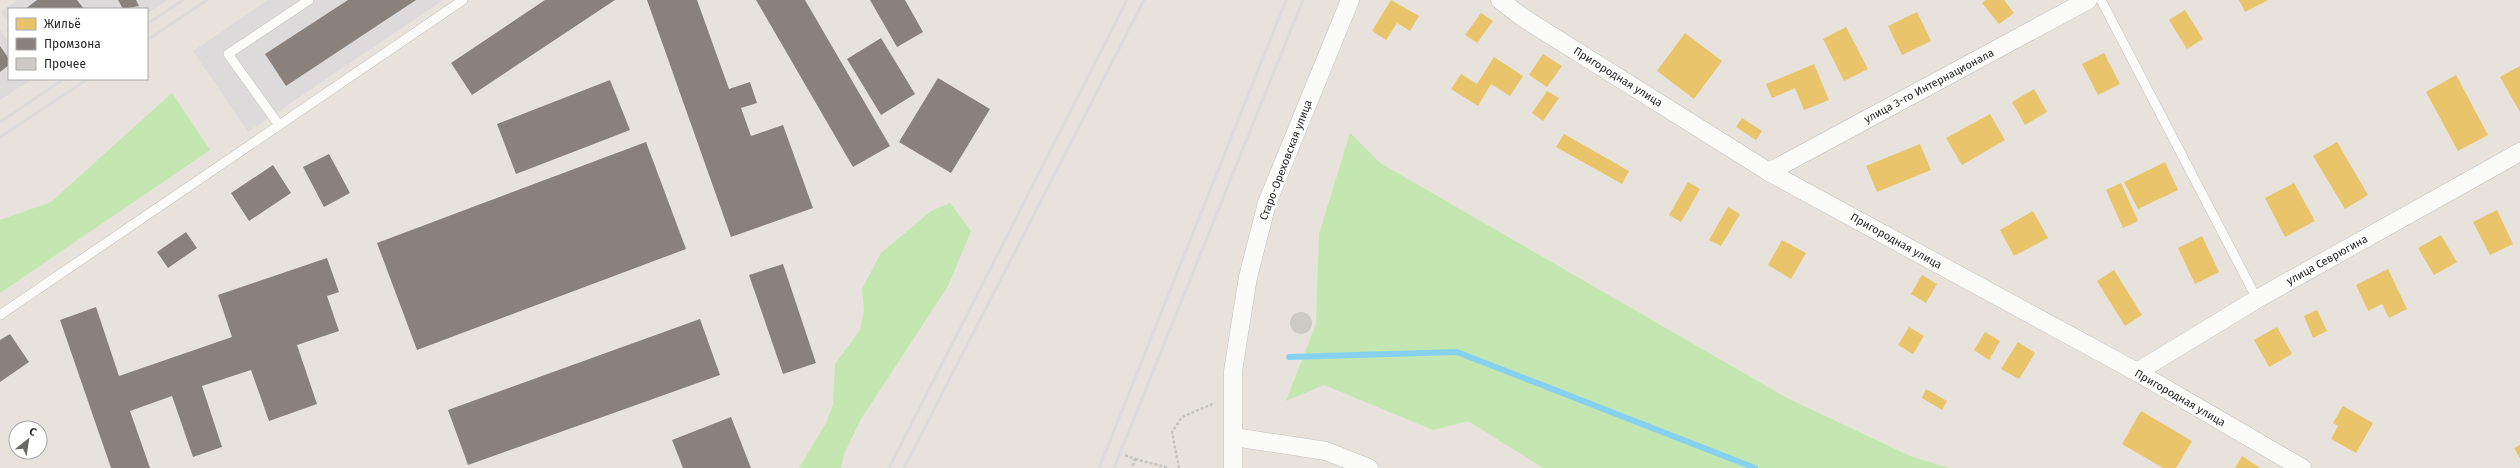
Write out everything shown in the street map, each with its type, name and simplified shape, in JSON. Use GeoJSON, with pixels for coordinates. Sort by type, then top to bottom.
{"type":"FeatureCollection","features":[{"type":"Feature","properties":{"kind":"street","name":"Старо-Ореховская улица"},"geometry":{"type":"LineString","coordinates":[[1233,468],[1233,371],[1248,277],[1267,203],[1350,0]]}},
{"type":"Feature","properties":{"kind":"street","name":"Пригородная улица"},"geometry":{"type":"LineString","coordinates":[[1500,0],[1522,17],[1769,172],[2137,372],[2302,468]]}},
{"type":"Feature","properties":{"kind":"street","name":"улица 3-го Интернационала"},"geometry":{"type":"LineString","coordinates":[[1769,172],[2088,0]]}},
{"type":"Feature","properties":{"kind":"street","name":"улица Севрюгина"},"geometry":{"type":"LineString","coordinates":[[2137,372],[2257,299],[2520,152]]}},
{"type":"Feature","properties":{"kind":"street"},"geometry":{"type":"LineString","coordinates":[[1234,437],[1326,451],[1369,468]]}},
{"type":"Feature","properties":{"kind":"lane"},"geometry":{"type":"LineString","coordinates":[[279,125],[228,54],[309,0]]}},
{"type":"Feature","properties":{"kind":"lane"},"geometry":{"type":"LineString","coordinates":[[0,315],[463,0]]}},
{"type":"Feature","properties":{"kind":"lane"},"geometry":{"type":"LineString","coordinates":[[2101,0],[2257,299]]}},
{"type":"Feature","properties":{"kind":"path"},"geometry":{"type":"LineString","coordinates":[[1179,468],[1172,432],[1182,417],[1234,395]]}},
{"type":"Feature","properties":{"kind":"path"},"geometry":{"type":"LineString","coordinates":[[1125,455],[1135,460],[1169,468]]}},
{"type":"Feature","properties":{"kind":"path"},"geometry":{"type":"LineString","coordinates":[[1132,468],[1135,460]]}},
{"type":"Feature","properties":{"kind":"shaded area"},"geometry":{"type":"Polygon","coordinates":[[[18,0],[167,0],[148,13],[148,8],[8,8],[8,22],[1,12],[18,0]]]}},
{"type":"Feature","properties":{"kind":"shaded area"},"geometry":{"type":"Polygon","coordinates":[[[268,0],[443,0],[248,132],[193,51],[268,0]]]}},
{"type":"Feature","properties":{"kind":"shaded area"},"geometry":{"type":"Polygon","coordinates":[[[0,29],[8,41],[8,80],[30,80],[0,100],[0,29]]]}},
{"type":"Feature","properties":{"kind":"green space"},"geometry":{"type":"Polygon","coordinates":[[[172,93],[210,150],[0,293],[0,220],[51,202],[172,93]]]}},
{"type":"Feature","properties":{"kind":"green space"},"geometry":{"type":"Polygon","coordinates":[[[1350,133],[1380,163],[1787,398],[1910,456],[1949,468],[1543,468],[1468,421],[1433,430],[1324,385],[1286,401],[1316,324],[1319,234],[1350,133]]]}},
{"type":"Feature","properties":{"kind":"green space"},"geometry":{"type":"Polygon","coordinates":[[[950,203],[971,231],[948,286],[861,419],[844,454],[841,468],[799,468],[826,423],[833,405],[835,364],[860,330],[864,310],[862,289],[881,253],[931,211],[950,203]]]}},
{"type":"Feature","properties":{"kind":"building: Жильё"},"geometry":{"type":"Polygon","coordinates":[[[1391,0],[1419,16],[1410,31],[1397,23],[1386,40],[1372,31],[1391,0]]]}},
{"type":"Feature","properties":{"kind":"building: Жильё"},"geometry":{"type":"Polygon","coordinates":[[[1986,0],[2004,0],[2014,13],[1999,24],[1982,3],[1986,0]]]}},
{"type":"Feature","properties":{"kind":"building: Жильё"},"geometry":{"type":"Polygon","coordinates":[[[2239,0],[2268,0],[2245,12],[2239,0]]]}},
{"type":"Feature","properties":{"kind":"building: Жильё"},"geometry":{"type":"Polygon","coordinates":[[[2185,10],[2203,39],[2187,49],[2169,20],[2185,10]]]}},
{"type":"Feature","properties":{"kind":"building: Жильё"},"geometry":{"type":"Polygon","coordinates":[[[1917,12],[1931,41],[1902,55],[1888,26],[1917,12]]]}},
{"type":"Feature","properties":{"kind":"building: Жильё"},"geometry":{"type":"Polygon","coordinates":[[[1481,13],[1493,21],[1477,43],[1465,35],[1481,13]]]}},
{"type":"Feature","properties":{"kind":"building: Жильё"},"geometry":{"type":"Polygon","coordinates":[[[1846,27],[1868,69],[1844,81],[1823,39],[1846,27]]]}},
{"type":"Feature","properties":{"kind":"building: Жильё"},"geometry":{"type":"Polygon","coordinates":[[[1685,33],[1722,61],[1694,99],[1657,71],[1685,33]]]}},
{"type":"Feature","properties":{"kind":"building: Жильё"},"geometry":{"type":"Polygon","coordinates":[[[2104,53],[2120,84],[2098,95],[2082,64],[2104,53]]]}},
{"type":"Feature","properties":{"kind":"building: Жильё"},"geometry":{"type":"Polygon","coordinates":[[[1543,54],[1562,66],[1547,87],[1529,75],[1543,54]]]}},
{"type":"Feature","properties":{"kind":"building: Жильё"},"geometry":{"type":"Polygon","coordinates":[[[1494,57],[1523,76],[1510,96],[1491,84],[1478,106],[1451,89],[1461,74],[1477,84],[1494,57]]]}},
{"type":"Feature","properties":{"kind":"building: Жильё"},"geometry":{"type":"Polygon","coordinates":[[[1814,64],[1829,100],[1804,110],[1795,88],[1772,98],[1766,84],[1814,64]]]}},
{"type":"Feature","properties":{"kind":"building: Жильё"},"geometry":{"type":"Polygon","coordinates":[[[2520,66],[2520,112],[2500,77],[2520,66]]]}},
{"type":"Feature","properties":{"kind":"building: Жильё"},"geometry":{"type":"Polygon","coordinates":[[[2456,75],[2488,135],[2458,151],[2426,92],[2456,75]]]}},
{"type":"Feature","properties":{"kind":"building: Жильё"},"geometry":{"type":"Polygon","coordinates":[[[2034,89],[2047,112],[2025,125],[2012,102],[2034,89]]]}},
{"type":"Feature","properties":{"kind":"building: Жильё"},"geometry":{"type":"Polygon","coordinates":[[[1547,91],[1559,98],[1543,121],[1532,113],[1547,91]]]}},
{"type":"Feature","properties":{"kind":"building: Жильё"},"geometry":{"type":"Polygon","coordinates":[[[1990,114],[2005,140],[1962,165],[1946,138],[1990,114]]]}},
{"type":"Feature","properties":{"kind":"building: Жильё"},"geometry":{"type":"Polygon","coordinates":[[[1742,118],[1762,131],[1756,140],[1736,127],[1742,118]]]}},
{"type":"Feature","properties":{"kind":"building: Жильё"},"geometry":{"type":"Polygon","coordinates":[[[1564,134],[1629,171],[1622,184],[1556,147],[1564,134]]]}},
{"type":"Feature","properties":{"kind":"building: Жильё"},"geometry":{"type":"Polygon","coordinates":[[[2337,142],[2368,195],[2345,209],[2313,156],[2337,142]]]}},
{"type":"Feature","properties":{"kind":"building: Жильё"},"geometry":{"type":"Polygon","coordinates":[[[1920,144],[1931,170],[1877,192],[1866,166],[1920,144]]]}},
{"type":"Feature","properties":{"kind":"building: Жильё"},"geometry":{"type":"Polygon","coordinates":[[[2165,162],[2178,190],[2138,209],[2124,182],[2165,162]]]}},
{"type":"Feature","properties":{"kind":"building: Жильё"},"geometry":{"type":"Polygon","coordinates":[[[1688,182],[1700,189],[1681,222],[1669,215],[1688,182]]]}},
{"type":"Feature","properties":{"kind":"building: Жильё"},"geometry":{"type":"Polygon","coordinates":[[[2121,183],[2138,221],[2123,228],[2106,190],[2121,183]]]}},
{"type":"Feature","properties":{"kind":"building: Жильё"},"geometry":{"type":"Polygon","coordinates":[[[2294,183],[2315,221],[2285,237],[2265,198],[2294,183]]]}},
{"type":"Feature","properties":{"kind":"building: Жильё"},"geometry":{"type":"Polygon","coordinates":[[[1728,207],[1740,214],[1721,246],[1709,240],[1728,207]]]}},
{"type":"Feature","properties":{"kind":"building: Жильё"},"geometry":{"type":"Polygon","coordinates":[[[2497,210],[2513,244],[2490,255],[2473,222],[2497,210]]]}},
{"type":"Feature","properties":{"kind":"building: Жильё"},"geometry":{"type":"Polygon","coordinates":[[[2033,211],[2048,238],[2014,256],[2000,230],[2033,211]]]}},
{"type":"Feature","properties":{"kind":"building: Жильё"},"geometry":{"type":"Polygon","coordinates":[[[2441,235],[2457,262],[2434,275],[2418,248],[2441,235]]]}},
{"type":"Feature","properties":{"kind":"building: Жильё"},"geometry":{"type":"Polygon","coordinates":[[[2202,236],[2219,272],[2195,284],[2178,248],[2202,236]]]}},
{"type":"Feature","properties":{"kind":"building: Жильё"},"geometry":{"type":"Polygon","coordinates":[[[1782,240],[1806,253],[1791,279],[1768,265],[1782,240]]]}},
{"type":"Feature","properties":{"kind":"building: Жильё"},"geometry":{"type":"Polygon","coordinates":[[[2388,269],[2407,309],[2389,318],[2382,304],[2368,311],[2356,285],[2388,269]]]}},
{"type":"Feature","properties":{"kind":"building: Жильё"},"geometry":{"type":"Polygon","coordinates":[[[2114,270],[2142,315],[2125,326],[2097,281],[2114,270]]]}},
{"type":"Feature","properties":{"kind":"building: Жильё"},"geometry":{"type":"Polygon","coordinates":[[[1922,275],[1937,284],[1926,303],[1911,294],[1922,275]]]}},
{"type":"Feature","properties":{"kind":"building: Жильё"},"geometry":{"type":"Polygon","coordinates":[[[2317,310],[2327,331],[2313,338],[2304,316],[2317,310]]]}},
{"type":"Feature","properties":{"kind":"building: Жильё"},"geometry":{"type":"Polygon","coordinates":[[[1909,327],[1924,336],[1913,354],[1898,345],[1909,327]]]}},
{"type":"Feature","properties":{"kind":"building: Жильё"},"geometry":{"type":"Polygon","coordinates":[[[2277,327],[2292,354],[2269,367],[2254,340],[2277,327]]]}},
{"type":"Feature","properties":{"kind":"building: Жильё"},"geometry":{"type":"Polygon","coordinates":[[[1985,332],[2000,341],[1989,360],[1974,350],[1985,332]]]}},
{"type":"Feature","properties":{"kind":"building: Жильё"},"geometry":{"type":"Polygon","coordinates":[[[2018,342],[2035,353],[2019,379],[2001,369],[2018,342]]]}},
{"type":"Feature","properties":{"kind":"building: Жильё"},"geometry":{"type":"Polygon","coordinates":[[[1926,389],[1947,401],[1942,410],[1922,398],[1926,389]]]}},
{"type":"Feature","properties":{"kind":"building: Жильё"},"geometry":{"type":"Polygon","coordinates":[[[2343,406],[2373,423],[2356,453],[2331,439],[2338,426],[2333,423],[2343,406]]]}},
{"type":"Feature","properties":{"kind":"building: Жильё"},"geometry":{"type":"Polygon","coordinates":[[[2141,411],[2192,441],[2176,468],[2163,468],[2122,444],[2141,411]]]}},
{"type":"Feature","properties":{"kind":"building: Жильё"},"geometry":{"type":"Polygon","coordinates":[[[2520,445],[2520,458],[2514,448],[2520,445]]]}},
{"type":"Feature","properties":{"kind":"building: Жильё"},"geometry":{"type":"Polygon","coordinates":[[[2242,456],[2260,468],[2235,468],[2242,456]]]}},
{"type":"Feature","properties":{"kind":"building: Промзона"},"geometry":{"type":"Polygon","coordinates":[[[37,0],[77,0],[83,8],[26,8],[37,0]]]}},
{"type":"Feature","properties":{"kind":"building: Промзона"},"geometry":{"type":"Polygon","coordinates":[[[118,0],[136,0],[139,6],[128,8],[122,8],[118,0]]]}},
{"type":"Feature","properties":{"kind":"building: Промзона"},"geometry":{"type":"Polygon","coordinates":[[[348,0],[416,0],[286,86],[265,54],[348,0]]]}},
{"type":"Feature","properties":{"kind":"building: Промзона"},"geometry":{"type":"Polygon","coordinates":[[[545,0],[615,0],[472,95],[451,63],[545,0]]]}},
{"type":"Feature","properties":{"kind":"building: Промзона"},"geometry":{"type":"Polygon","coordinates":[[[647,0],[697,0],[729,89],[750,82],[757,103],[741,108],[751,136],[783,125],[813,208],[731,237],[647,0]]]}},
{"type":"Feature","properties":{"kind":"building: Промзона"},"geometry":{"type":"Polygon","coordinates":[[[756,0],[805,0],[890,146],[853,167],[756,0]]]}},
{"type":"Feature","properties":{"kind":"building: Промзона"},"geometry":{"type":"Polygon","coordinates":[[[870,0],[905,0],[923,32],[897,47],[870,0]]]}},
{"type":"Feature","properties":{"kind":"building: Промзона"},"geometry":{"type":"Polygon","coordinates":[[[881,38],[915,94],[881,115],[847,59],[881,38]]]}},
{"type":"Feature","properties":{"kind":"building: Промзона"},"geometry":{"type":"Polygon","coordinates":[[[0,46],[8,58],[8,66],[0,72],[0,46]]]}},
{"type":"Feature","properties":{"kind":"building: Промзона"},"geometry":{"type":"Polygon","coordinates":[[[938,78],[990,109],[951,173],[899,142],[938,78]]]}},
{"type":"Feature","properties":{"kind":"building: Промзона"},"geometry":{"type":"Polygon","coordinates":[[[610,80],[630,130],[516,174],[497,124],[610,80]]]}},
{"type":"Feature","properties":{"kind":"building: Промзона"},"geometry":{"type":"Polygon","coordinates":[[[646,142],[686,249],[417,350],[377,243],[646,142]]]}},
{"type":"Feature","properties":{"kind":"building: Промзона"},"geometry":{"type":"Polygon","coordinates":[[[329,154],[350,193],[324,207],[303,167],[329,154]]]}},
{"type":"Feature","properties":{"kind":"building: Промзона"},"geometry":{"type":"Polygon","coordinates":[[[273,165],[291,193],[249,221],[231,193],[273,165]]]}},
{"type":"Feature","properties":{"kind":"building: Промзона"},"geometry":{"type":"Polygon","coordinates":[[[186,232],[197,248],[168,268],[157,252],[186,232]]]}},
{"type":"Feature","properties":{"kind":"building: Промзона"},"geometry":{"type":"Polygon","coordinates":[[[327,258],[339,292],[327,296],[339,331],[297,345],[317,404],[269,421],[251,370],[202,386],[222,447],[193,457],[172,396],[130,411],[150,468],[111,468],[60,320],[96,307],[119,376],[232,337],[218,295],[327,258]]]}},
{"type":"Feature","properties":{"kind":"building: Промзона"},"geometry":{"type":"Polygon","coordinates":[[[783,264],[816,363],[783,374],[749,275],[783,264]]]}},
{"type":"Feature","properties":{"kind":"building: Промзона"},"geometry":{"type":"Polygon","coordinates":[[[700,319],[720,375],[468,465],[448,410],[700,319]]]}},
{"type":"Feature","properties":{"kind":"building: Промзона"},"geometry":{"type":"Polygon","coordinates":[[[10,334],[29,362],[0,382],[0,340],[10,334]]]}},
{"type":"Feature","properties":{"kind":"building: Промзона"},"geometry":{"type":"Polygon","coordinates":[[[731,417],[751,468],[683,468],[672,440],[731,417]]]}},
{"type":"Feature","properties":{"kind":"building: Прочее"},"geometry":{"type":"Polygon","coordinates":[[[1301,312],[1309,315],[1312,323],[1309,331],[1301,334],[1293,331],[1290,323],[1293,315],[1301,312]]]}},
{"type":"Feature","properties":{"kind":"waterway"},"geometry":{"type":"LineString","coordinates":[[1289,357],[1457,352],[1755,468]]}},
{"type":"Feature","properties":{"kind":"railway"},"geometry":{"type":"LineString","coordinates":[[148,23],[183,0]]}},
{"type":"Feature","properties":{"kind":"railway"},"geometry":{"type":"LineString","coordinates":[[148,39],[207,0]]}},
{"type":"Feature","properties":{"kind":"railway"},"geometry":{"type":"LineString","coordinates":[[889,468],[1127,0]]}},
{"type":"Feature","properties":{"kind":"railway"},"geometry":{"type":"LineString","coordinates":[[904,468],[1144,0]]}},
{"type":"Feature","properties":{"kind":"railway"},"geometry":{"type":"LineString","coordinates":[[1099,468],[1286,0]]}},
{"type":"Feature","properties":{"kind":"railway"},"geometry":{"type":"LineString","coordinates":[[1114,468],[1303,0]]}},
{"type":"Feature","properties":{"kind":"railway"},"geometry":{"type":"LineString","coordinates":[[0,122],[63,80]]}},
{"type":"Feature","properties":{"kind":"railway"},"geometry":{"type":"LineString","coordinates":[[0,137],[86,80]]}}]}
